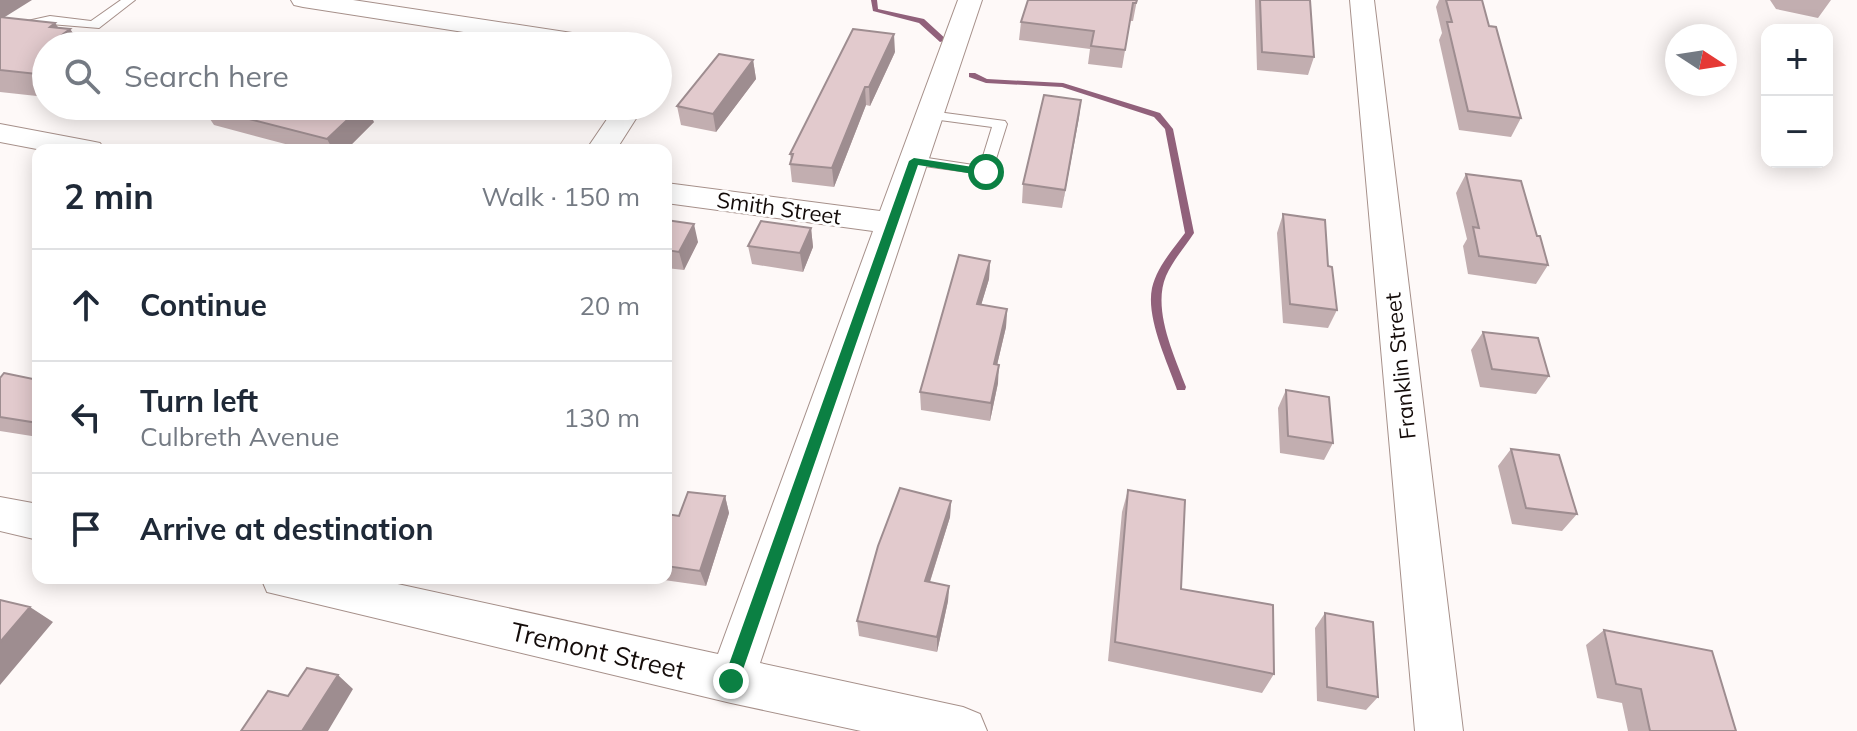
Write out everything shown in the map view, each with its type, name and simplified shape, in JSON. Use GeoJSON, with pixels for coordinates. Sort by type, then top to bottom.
{"type":"FeatureCollection","features":[{"type":"Feature","properties":{"kind":"street"},"geometry":{"type":"LineString","coordinates":[[303,0],[513,32]]}},
{"type":"Feature","properties":{"kind":"street"},"geometry":{"type":"LineString","coordinates":[[731,681],[970,0]]}},
{"type":"Feature","properties":{"kind":"street","name":"Franklin Street"},"geometry":{"type":"LineString","coordinates":[[1362,0],[1439,731]]}},
{"type":"Feature","properties":{"kind":"street"},"geometry":{"type":"LineString","coordinates":[[605,144],[621,120]]}},
{"type":"Feature","properties":{"kind":"street"},"geometry":{"type":"LineString","coordinates":[[0,133],[58,144]]}},
{"type":"Feature","properties":{"kind":"street","name":"Smith Street"},"geometry":{"type":"LineString","coordinates":[[672,194],[892,223]]}},
{"type":"Feature","properties":{"kind":"street"},"geometry":{"type":"LineString","coordinates":[[0,514],[32,521]]}},
{"type":"Feature","properties":{"kind":"street","name":"Tremont Street"},"geometry":{"type":"LineString","coordinates":[[308,584],[731,681],[836,718],[963,731]]}},
{"type":"Feature","properties":{"kind":"lane"},"geometry":{"type":"LineString","coordinates":[[0,31],[50,20],[94,25],[129,0]]}},
{"type":"Feature","properties":{"kind":"lane"},"geometry":{"type":"LineString","coordinates":[[914,161],[986,172],[1000,124],[930,115]]}},
{"type":"Feature","properties":{"kind":"building"},"geometry":{"type":"Polygon","coordinates":[[[1028,0],[1137,0],[1133,3],[1125,50],[1091,46],[1094,31],[1021,22],[1028,0]]]}},
{"type":"Feature","properties":{"kind":"building"},"geometry":{"type":"Polygon","coordinates":[[[1260,0],[1310,0],[1314,57],[1262,52],[1260,0]]]}},
{"type":"Feature","properties":{"kind":"building"},"geometry":{"type":"Polygon","coordinates":[[[1446,0],[1482,0],[1489,26],[1496,27],[1521,118],[1468,111],[1447,22],[1452,22],[1446,0]]]}},
{"type":"Feature","properties":{"kind":"building"},"geometry":{"type":"Polygon","coordinates":[[[0,17],[55,23],[50,27],[70,29],[66,32],[32,32],[32,73],[0,70],[0,17]]]}},
{"type":"Feature","properties":{"kind":"building"},"geometry":{"type":"Polygon","coordinates":[[[853,29],[894,34],[869,87],[865,87],[832,168],[790,164],[793,154],[790,154],[853,29]]]}},
{"type":"Feature","properties":{"kind":"building"},"geometry":{"type":"Polygon","coordinates":[[[719,54],[753,60],[713,114],[677,106],[719,54]]]}},
{"type":"Feature","properties":{"kind":"building"},"geometry":{"type":"Polygon","coordinates":[[[1044,95],[1081,100],[1065,190],[1023,184],[1044,95]]]}},
{"type":"Feature","properties":{"kind":"building"},"geometry":{"type":"Polygon","coordinates":[[[253,120],[347,120],[327,139],[253,120]]]}},
{"type":"Feature","properties":{"kind":"building"},"geometry":{"type":"Polygon","coordinates":[[[1466,174],[1521,181],[1548,265],[1479,256],[1473,227],[1479,228],[1466,174]]]}},
{"type":"Feature","properties":{"kind":"building"},"geometry":{"type":"Polygon","coordinates":[[[1283,214],[1325,220],[1328,266],[1332,267],[1337,310],[1290,304],[1283,214]]]}},
{"type":"Feature","properties":{"kind":"building"},"geometry":{"type":"Polygon","coordinates":[[[672,221],[694,224],[679,252],[672,251],[672,221]]]}},
{"type":"Feature","properties":{"kind":"building"},"geometry":{"type":"Polygon","coordinates":[[[761,221],[811,228],[800,253],[748,246],[761,221]]]}},
{"type":"Feature","properties":{"kind":"building"},"geometry":{"type":"Polygon","coordinates":[[[959,255],[990,261],[977,304],[1007,309],[994,364],[999,365],[991,403],[920,392],[959,255]]]}},
{"type":"Feature","properties":{"kind":"building"},"geometry":{"type":"Polygon","coordinates":[[[1483,332],[1538,338],[1549,376],[1492,369],[1483,332]]]}},
{"type":"Feature","properties":{"kind":"building"},"geometry":{"type":"Polygon","coordinates":[[[4,373],[32,379],[32,422],[0,417],[0,378],[4,373]]]}},
{"type":"Feature","properties":{"kind":"building"},"geometry":{"type":"Polygon","coordinates":[[[1286,390],[1329,397],[1333,443],[1288,436],[1286,390]]]}},
{"type":"Feature","properties":{"kind":"building"},"geometry":{"type":"Polygon","coordinates":[[[1511,449],[1559,455],[1577,514],[1526,508],[1511,449]]]}},
{"type":"Feature","properties":{"kind":"building"},"geometry":{"type":"Polygon","coordinates":[[[900,488],[951,501],[925,581],[949,586],[937,637],[857,621],[878,546],[900,488]]]}},
{"type":"Feature","properties":{"kind":"building"},"geometry":{"type":"Polygon","coordinates":[[[1128,490],[1185,500],[1181,589],[1273,605],[1274,674],[1115,642],[1128,490]]]}},
{"type":"Feature","properties":{"kind":"building"},"geometry":{"type":"Polygon","coordinates":[[[688,492],[725,496],[700,571],[672,567],[672,515],[679,516],[688,492]]]}},
{"type":"Feature","properties":{"kind":"building"},"geometry":{"type":"Polygon","coordinates":[[[0,600],[30,607],[0,642],[0,600]]]}},
{"type":"Feature","properties":{"kind":"building"},"geometry":{"type":"Polygon","coordinates":[[[1325,613],[1373,622],[1378,697],[1327,687],[1325,613]]]}},
{"type":"Feature","properties":{"kind":"building"},"geometry":{"type":"Polygon","coordinates":[[[1604,630],[1712,651],[1736,731],[1650,731],[1641,689],[1616,684],[1604,630]]]}},
{"type":"Feature","properties":{"kind":"building"},"geometry":{"type":"Polygon","coordinates":[[[307,668],[338,675],[302,731],[241,731],[268,691],[288,696],[307,668]]]}},
{"type":"Feature","properties":{"kind":"waterway"},"geometry":{"type":"LineString","coordinates":[[874,0],[875,10],[921,21],[943,40]]}},
{"type":"Feature","properties":{"kind":"waterway"},"geometry":{"type":"LineString","coordinates":[[972,75],[986,81],[1063,85],[1157,115],[1169,129],[1190,233],[1162,273],[1156,298],[1164,338],[1181,387]]}},
{"type":"Feature","properties":{"kind":"route"},"geometry":{"type":"LineString","coordinates":[[731,681],[914,161],[986,172]]}}]}
